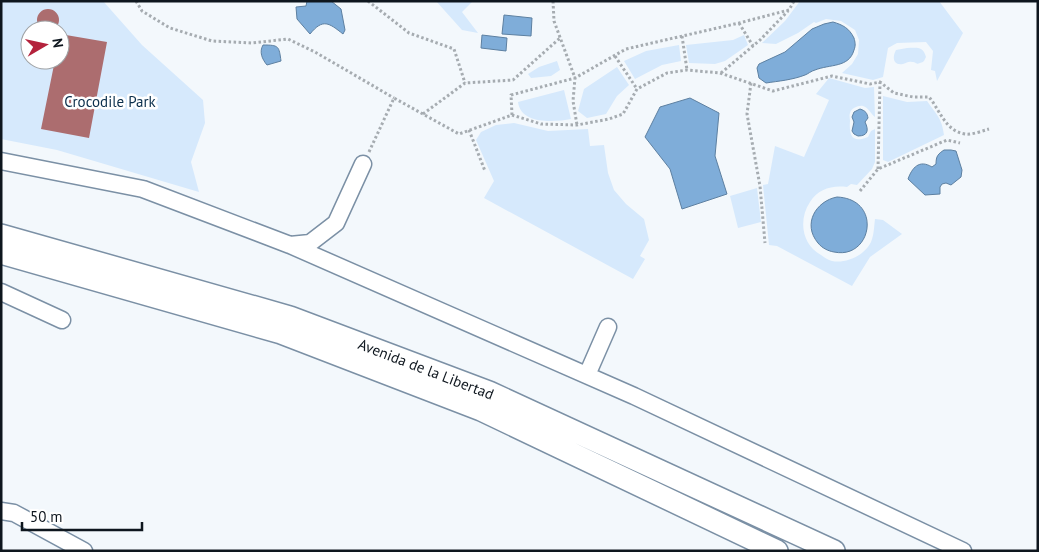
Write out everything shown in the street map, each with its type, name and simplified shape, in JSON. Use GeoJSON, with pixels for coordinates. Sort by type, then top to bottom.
{"type":"FeatureCollection","features":[{"type":"Feature","properties":{"kind":"main road","name":"Avenida de la Libertad"},"geometry":{"type":"LineString","coordinates":[[1,235],[290,317],[426,368],[489,392],[834,551]]}},
{"type":"Feature","properties":{"kind":"main road","name":"Avenida de la Libertad"},"geometry":{"type":"LineString","coordinates":[[1,253],[281,333],[454,399],[481,410],[777,551]]}},
{"type":"Feature","properties":{"kind":"street"},"geometry":{"type":"LineString","coordinates":[[290,246],[310,243],[336,223],[367,157]]}},
{"type":"Feature","properties":{"kind":"street"},"geometry":{"type":"LineString","coordinates":[[1,161],[143,189],[290,246],[634,396],[963,551]]}},
{"type":"Feature","properties":{"kind":"street"},"geometry":{"type":"LineString","coordinates":[[1,292],[62,320]]}},
{"type":"Feature","properties":{"kind":"street"},"geometry":{"type":"LineString","coordinates":[[587,375],[608,328]]}},
{"type":"Feature","properties":{"kind":"street"},"geometry":{"type":"LineString","coordinates":[[1,511],[14,513],[84,551]]}},
{"type":"Feature","properties":{"kind":"path"},"geometry":{"type":"LineString","coordinates":[[136,1],[142,11],[170,28],[212,41],[252,43],[288,39],[315,52],[459,134],[512,115],[541,124],[577,125],[609,119],[623,114],[637,89],[667,73],[687,70],[720,73],[773,91],[832,76],[870,84],[880,82],[894,93],[913,97],[929,97],[936,104],[945,123],[955,131],[966,135],[989,129]]}},
{"type":"Feature","properties":{"kind":"path"},"geometry":{"type":"LineString","coordinates":[[368,1],[410,33],[454,49],[465,83]]}},
{"type":"Feature","properties":{"kind":"path"},"geometry":{"type":"LineString","coordinates":[[553,1],[554,21],[575,78],[573,101],[577,125]]}},
{"type":"Feature","properties":{"kind":"path"},"geometry":{"type":"LineString","coordinates":[[720,73],[760,40],[789,10],[794,1]]}},
{"type":"Feature","properties":{"kind":"path"},"geometry":{"type":"LineString","coordinates":[[512,115],[511,95],[575,78],[626,49],[789,10]]}},
{"type":"Feature","properties":{"kind":"path"},"geometry":{"type":"LineString","coordinates":[[739,23],[753,46]]}},
{"type":"Feature","properties":{"kind":"path"},"geometry":{"type":"LineString","coordinates":[[682,36],[687,70]]}},
{"type":"Feature","properties":{"kind":"path"},"geometry":{"type":"LineString","coordinates":[[422,114],[465,83],[513,80],[560,38]]}},
{"type":"Feature","properties":{"kind":"path"},"geometry":{"type":"LineString","coordinates":[[614,56],[637,89]]}},
{"type":"Feature","properties":{"kind":"path"},"geometry":{"type":"LineString","coordinates":[[878,169],[880,82]]}},
{"type":"Feature","properties":{"kind":"path"},"geometry":{"type":"LineString","coordinates":[[751,84],[747,114],[760,186],[765,243]]}},
{"type":"Feature","properties":{"kind":"path"},"geometry":{"type":"LineString","coordinates":[[367,157],[394,98]]}},
{"type":"Feature","properties":{"kind":"path"},"geometry":{"type":"LineString","coordinates":[[469,130],[485,171]]}},
{"type":"Feature","properties":{"kind":"path"},"geometry":{"type":"LineString","coordinates":[[860,191],[878,169],[947,140],[960,143]]}},
{"type":"Feature","properties":{"kind":"green space","name":"Crocodile Park"},"geometry":{"type":"Polygon","coordinates":[[[1,1],[103,1],[142,45],[203,100],[205,123],[191,162],[199,192],[57,150],[1,139],[1,1]]]}},
{"type":"Feature","properties":{"kind":"green space"},"geometry":{"type":"Polygon","coordinates":[[[436,1],[473,1],[462,12],[478,33],[462,30],[436,1]]]}},
{"type":"Feature","properties":{"kind":"green space"},"geometry":{"type":"Polygon","coordinates":[[[800,1],[939,1],[963,33],[937,81],[935,71],[931,70],[933,51],[926,42],[897,43],[888,48],[883,77],[873,80],[842,73],[852,64],[858,54],[859,40],[855,30],[841,21],[826,19],[814,22],[798,33],[776,44],[762,43],[785,21],[800,1]]]}},
{"type":"Feature","properties":{"kind":"green space"},"geometry":{"type":"Polygon","coordinates":[[[744,35],[748,45],[725,61],[715,64],[689,63],[686,45],[733,40],[744,35]]]}},
{"type":"Feature","properties":{"kind":"green space"},"geometry":{"type":"Polygon","coordinates":[[[679,45],[681,61],[662,65],[635,79],[624,61],[646,51],[679,45]]]}},
{"type":"Feature","properties":{"kind":"green space"},"geometry":{"type":"Polygon","coordinates":[[[907,48],[921,49],[926,57],[924,61],[917,64],[909,62],[897,64],[894,60],[896,50],[907,48]]]}},
{"type":"Feature","properties":{"kind":"green space"},"geometry":{"type":"Polygon","coordinates":[[[557,61],[560,70],[551,76],[531,78],[528,74],[539,67],[557,61]]]}},
{"type":"Feature","properties":{"kind":"green space"},"geometry":{"type":"Polygon","coordinates":[[[617,67],[629,85],[617,96],[606,114],[587,118],[578,111],[584,89],[617,67]]]}},
{"type":"Feature","properties":{"kind":"green space"},"geometry":{"type":"Polygon","coordinates":[[[829,78],[865,88],[874,87],[875,117],[865,107],[855,107],[850,113],[850,130],[852,136],[862,139],[868,137],[871,131],[875,129],[875,162],[872,169],[857,185],[831,187],[821,191],[813,198],[804,216],[803,224],[806,239],[815,251],[829,260],[837,262],[849,260],[860,255],[868,247],[873,237],[875,219],[883,220],[902,234],[870,257],[852,286],[777,246],[769,245],[763,185],[768,184],[775,146],[804,157],[829,100],[816,94],[829,78]]]}},
{"type":"Feature","properties":{"kind":"green space"},"geometry":{"type":"Polygon","coordinates":[[[564,90],[571,119],[556,121],[540,120],[525,115],[520,109],[518,102],[564,90]]]}},
{"type":"Feature","properties":{"kind":"green space"},"geometry":{"type":"Polygon","coordinates":[[[883,96],[907,102],[927,101],[940,120],[944,135],[888,162],[883,160],[883,96]]]}},
{"type":"Feature","properties":{"kind":"green space"},"geometry":{"type":"Polygon","coordinates":[[[514,123],[548,131],[588,129],[590,146],[604,145],[608,173],[614,190],[626,204],[644,219],[649,240],[640,256],[645,259],[633,279],[484,198],[494,181],[476,140],[481,132],[496,125],[514,123]]]}},
{"type":"Feature","properties":{"kind":"green space"},"geometry":{"type":"Polygon","coordinates":[[[757,188],[761,222],[738,228],[730,196],[757,188]]]}},
{"type":"Feature","properties":{"kind":"water"},"geometry":{"type":"Polygon","coordinates":[[[307,1],[331,1],[341,9],[345,30],[343,34],[330,25],[322,24],[310,34],[297,19],[296,7],[306,6],[307,1]]]}},
{"type":"Feature","properties":{"kind":"water"},"geometry":{"type":"Polygon","coordinates":[[[504,15],[532,18],[531,36],[502,34],[504,15]]]}},
{"type":"Feature","properties":{"kind":"water"},"geometry":{"type":"Polygon","coordinates":[[[833,22],[845,27],[854,38],[855,48],[848,60],[790,79],[766,83],[759,78],[757,68],[759,64],[785,52],[812,29],[833,22]]]}},
{"type":"Feature","properties":{"kind":"water"},"geometry":{"type":"Polygon","coordinates":[[[482,35],[507,38],[506,51],[481,48],[482,35]]]}},
{"type":"Feature","properties":{"kind":"water"},"geometry":{"type":"Polygon","coordinates":[[[263,45],[277,47],[280,52],[281,61],[267,65],[261,50],[263,45]]]}},
{"type":"Feature","properties":{"kind":"water"},"geometry":{"type":"Polygon","coordinates":[[[690,98],[719,113],[715,156],[727,194],[682,209],[670,169],[645,137],[660,107],[690,98]]]}},
{"type":"Feature","properties":{"kind":"water"},"geometry":{"type":"Polygon","coordinates":[[[860,109],[865,111],[868,118],[865,122],[866,134],[858,136],[852,131],[854,122],[852,117],[854,112],[860,109]]]}},
{"type":"Feature","properties":{"kind":"water"},"geometry":{"type":"Polygon","coordinates":[[[944,150],[956,151],[962,170],[961,177],[951,185],[942,184],[940,194],[925,195],[908,179],[914,168],[920,164],[932,167],[936,164],[936,159],[944,150]]]}},
{"type":"Feature","properties":{"kind":"water"},"geometry":{"type":"Polygon","coordinates":[[[837,197],[852,200],[861,208],[866,217],[867,228],[864,239],[857,247],[847,252],[834,252],[823,248],[813,236],[811,228],[811,221],[818,208],[829,199],[837,197]]]}},
{"type":"Feature","properties":{"kind":"building"},"geometry":{"type":"Polygon","coordinates":[[[48,9],[56,12],[59,20],[37,20],[40,12],[48,9]]]}},
{"type":"Feature","properties":{"kind":"building"},"geometry":{"type":"Polygon","coordinates":[[[70,36],[107,42],[89,138],[41,129],[53,70],[70,70],[70,36]]]}}]}
